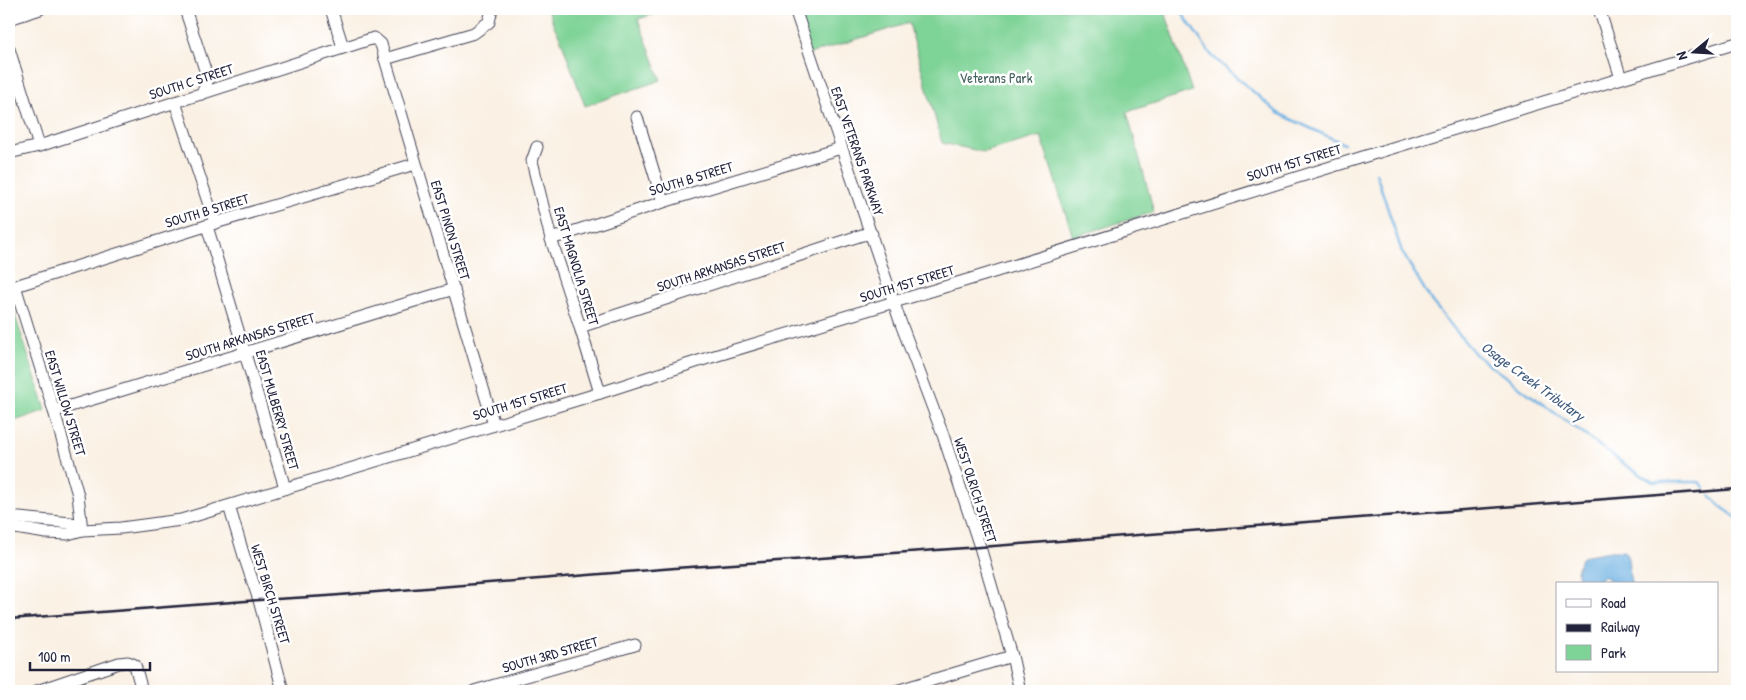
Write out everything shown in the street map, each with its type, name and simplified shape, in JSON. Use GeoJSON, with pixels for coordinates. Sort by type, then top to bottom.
{"type":"FeatureCollection","features":[{"type":"Feature","properties":{"kind":"street"},"geometry":{"type":"LineString","coordinates":[[9,19],[40,9]]}},
{"type":"Feature","properties":{"kind":"street"},"geometry":{"type":"LineString","coordinates":[[185,9],[208,79],[202,94]]}},
{"type":"Feature","properties":{"kind":"street"},"geometry":{"type":"LineString","coordinates":[[331,9],[343,47]]}},
{"type":"Feature","properties":{"kind":"street"},"geometry":{"type":"LineString","coordinates":[[385,59],[474,33],[490,22],[492,9]]}},
{"type":"Feature","properties":{"kind":"street","name":"EAST VETERANS PARKWAY"},"geometry":{"type":"LineString","coordinates":[[795,9],[894,302]]}},
{"type":"Feature","properties":{"kind":"street"},"geometry":{"type":"LineString","coordinates":[[1599,9],[1621,78]]}},
{"type":"Feature","properties":{"kind":"street","name":"SOUTH C STREET"},"geometry":{"type":"LineString","coordinates":[[9,154],[202,94],[343,47],[374,38],[380,44]]}},
{"type":"Feature","properties":{"kind":"street","name":"SOUTH 1ST STREET"},"geometry":{"type":"LineString","coordinates":[[9,528],[46,534],[68,534],[82,530],[121,528],[181,520],[600,393],[708,358],[1737,42]]}},
{"type":"Feature","properties":{"kind":"street","name":"EAST PINON STREET"},"geometry":{"type":"LineString","coordinates":[[380,44],[494,425]]}},
{"type":"Feature","properties":{"kind":"street"},"geometry":{"type":"LineString","coordinates":[[9,49],[38,146]]}},
{"type":"Feature","properties":{"kind":"street","name":"EAST MULBERRY STREET"},"geometry":{"type":"LineString","coordinates":[[175,102],[285,488]]}},
{"type":"Feature","properties":{"kind":"street"},"geometry":{"type":"LineString","coordinates":[[637,118],[664,202]]}},
{"type":"Feature","properties":{"kind":"street","name":"EAST MAGNOLIA STREET"},"geometry":{"type":"LineString","coordinates":[[537,147],[532,161],[551,239],[600,393]]}},
{"type":"Feature","properties":{"kind":"street","name":"SOUTH B STREET"},"geometry":{"type":"LineString","coordinates":[[551,239],[841,148]]}},
{"type":"Feature","properties":{"kind":"street","name":"SOUTH B STREET"},"geometry":{"type":"LineString","coordinates":[[12,287],[211,224],[415,164]]}},
{"type":"Feature","properties":{"kind":"street","name":"SOUTH ARKANSAS STREET"},"geometry":{"type":"LineString","coordinates":[[580,327],[862,235],[872,234]]}},
{"type":"Feature","properties":{"kind":"street","name":"EAST WILLOW STREET"},"geometry":{"type":"LineString","coordinates":[[12,287],[54,411],[78,496],[82,530]]}},
{"type":"Feature","properties":{"kind":"street","name":"SOUTH ARKANSAS STREET"},"geometry":{"type":"LineString","coordinates":[[54,411],[454,289]]}},
{"type":"Feature","properties":{"kind":"street","name":"WEST OLRICH STREET"},"geometry":{"type":"LineString","coordinates":[[894,302],[946,444],[980,547],[1012,656],[1020,691]]}},
{"type":"Feature","properties":{"kind":"street","name":"WEST BIRCH STREET"},"geometry":{"type":"LineString","coordinates":[[229,506],[259,600],[283,691]]}},
{"type":"Feature","properties":{"kind":"street","name":"SOUTH 1ST STREET"},"geometry":{"type":"LineString","coordinates":[[9,508],[37,519]]}},
{"type":"Feature","properties":{"kind":"street","name":"SOUTH 1ST STREET"},"geometry":{"type":"LineString","coordinates":[[9,517],[71,523],[82,530]]}},
{"type":"Feature","properties":{"kind":"street","name":"SOUTH 3RD STREET"},"geometry":{"type":"LineString","coordinates":[[474,691],[634,645]]}},
{"type":"Feature","properties":{"kind":"street"},"geometry":{"type":"LineString","coordinates":[[896,691],[1012,656]]}},
{"type":"Feature","properties":{"kind":"street"},"geometry":{"type":"LineString","coordinates":[[37,691],[118,663],[128,662],[135,665],[142,691]]}},
{"type":"Feature","properties":{"kind":"green space"},"geometry":{"type":"Polygon","coordinates":[[[548,9],[672,9],[638,19],[661,80],[585,106],[548,9]]]}},
{"type":"Feature","properties":{"kind":"green space","name":"Veterans Park"},"geometry":{"type":"Polygon","coordinates":[[[795,9],[1164,9],[1192,91],[1127,112],[1154,212],[1073,237],[1041,136],[984,152],[942,143],[909,23],[809,54],[795,9]]]}},
{"type":"Feature","properties":{"kind":"green space"},"geometry":{"type":"Polygon","coordinates":[[[9,297],[46,410],[9,423],[9,297]]]}},
{"type":"Feature","properties":{"kind":"water"},"geometry":{"type":"Polygon","coordinates":[[[1610,551],[1624,551],[1629,562],[1632,582],[1610,582],[1604,576],[1595,582],[1580,582],[1577,571],[1581,558],[1610,551]]]}},
{"type":"Feature","properties":{"kind":"waterway","name":"Osage Creek Tributary"},"geometry":{"type":"LineString","coordinates":[[1179,9],[1212,56],[1278,113],[1344,144]]}},
{"type":"Feature","properties":{"kind":"waterway","name":"Osage Creek Tributary"},"geometry":{"type":"LineString","coordinates":[[1376,173],[1402,252],[1432,302],[1476,355],[1627,466],[1653,482],[1699,482],[1705,488]]}},
{"type":"Feature","properties":{"kind":"waterway","name":"Osage Creek Tributary"},"geometry":{"type":"LineString","coordinates":[[1710,495],[1719,505],[1737,518]]}},
{"type":"Feature","properties":{"kind":"railway"},"geometry":{"type":"LineString","coordinates":[[9,619],[1737,489]]}}]}
